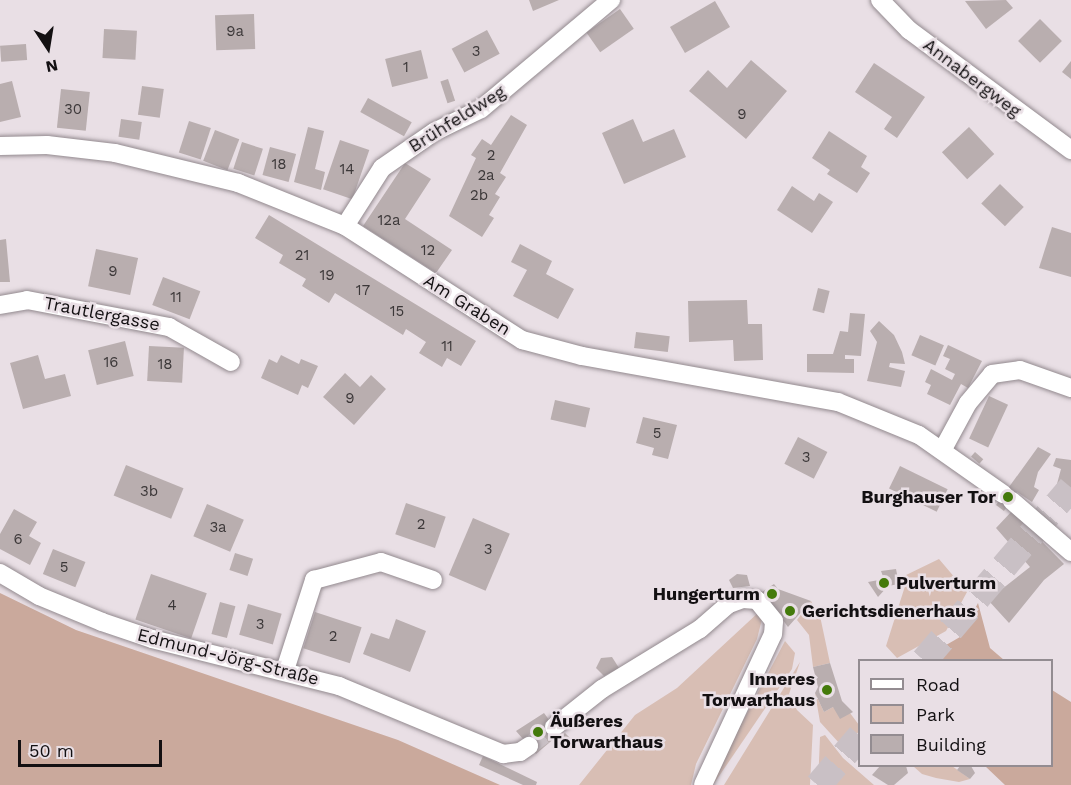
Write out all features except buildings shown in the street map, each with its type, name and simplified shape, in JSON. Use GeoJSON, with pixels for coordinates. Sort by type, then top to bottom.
{"type":"FeatureCollection","features":[{"type":"Feature","properties":{"kind":"street","name":"Brühfeldweg"},"geometry":{"type":"LineString","coordinates":[[345,226],[382,168],[435,132],[480,109],[611,0]]}},
{"type":"Feature","properties":{"kind":"street","name":"Annabergweg"},"geometry":{"type":"LineString","coordinates":[[880,0],[909,30],[1071,150]]}},
{"type":"Feature","properties":{"kind":"street","name":"Am Graben"},"geometry":{"type":"LineString","coordinates":[[0,146],[47,145],[167,163],[238,183],[345,226],[522,340],[582,356],[838,402],[873,413],[943,449],[1052,531],[1071,552]]}},
{"type":"Feature","properties":{"kind":"street","name":"Trautlergasse"},"geometry":{"type":"LineString","coordinates":[[0,305],[27,300],[169,327],[231,362]]}},
{"type":"Feature","properties":{"kind":"street"},"geometry":{"type":"LineString","coordinates":[[943,449],[968,403],[992,374],[1020,370],[1071,388]]}},
{"type":"Feature","properties":{"kind":"street"},"geometry":{"type":"LineString","coordinates":[[285,670],[314,580],[381,562],[433,580]]}},
{"type":"Feature","properties":{"kind":"street","name":"Edmund-Jörg-Straße"},"geometry":{"type":"LineString","coordinates":[[0,573],[39,596],[152,639],[285,670],[339,686],[505,755],[530,746]]}},
{"type":"Feature","properties":{"kind":"street"},"geometry":{"type":"LineString","coordinates":[[554,727],[602,689],[700,629],[729,604],[743,599],[757,600],[772,616],[773,634],[703,785]]}},
{"type":"Feature","properties":{"kind":"green space"},"geometry":{"type":"Polygon","coordinates":[[[939,559],[967,592],[946,631],[897,658],[886,646],[906,583],[904,576],[939,559]]]}},
{"type":"Feature","properties":{"kind":"green space"},"geometry":{"type":"Polygon","coordinates":[[[811,601],[820,616],[830,663],[813,667],[809,635],[797,620],[811,601]]]}},
{"type":"Feature","properties":{"kind":"green space"},"geometry":{"type":"Polygon","coordinates":[[[760,611],[763,615],[757,639],[696,764],[691,785],[579,785],[635,715],[677,688],[760,611]]]}},
{"type":"Feature","properties":{"kind":"green space"},"geometry":{"type":"Polygon","coordinates":[[[785,641],[795,653],[792,669],[713,785],[716,772],[785,641]]]}},
{"type":"Feature","properties":{"kind":"green space"},"geometry":{"type":"Polygon","coordinates":[[[800,662],[789,694],[797,710],[813,725],[810,785],[724,785],[800,662]]]}},
{"type":"Feature","properties":{"kind":"green space"},"geometry":{"type":"Polygon","coordinates":[[[815,693],[824,712],[833,707],[850,713],[858,724],[858,733],[840,744],[820,722],[815,693]]]}},
{"type":"Feature","properties":{"kind":"green space"},"geometry":{"type":"Polygon","coordinates":[[[825,735],[843,758],[874,785],[818,785],[820,737],[825,735]]]}},
{"type":"Feature","properties":{"kind":"green space"},"geometry":{"type":"Polygon","coordinates":[[[914,767],[953,767],[970,779],[959,782],[922,774],[914,767]]]}},
{"type":"Feature","properties":{"kind":"shaded area"},"geometry":{"type":"Polygon","coordinates":[[[0,593],[76,630],[398,740],[500,785],[0,785],[0,593]]]}},
{"type":"Feature","properties":{"kind":"shaded area"},"geometry":{"type":"Polygon","coordinates":[[[978,603],[990,648],[1003,659],[922,659],[960,637],[978,603]]]}},
{"type":"Feature","properties":{"kind":"shaded area"},"geometry":{"type":"Polygon","coordinates":[[[1053,691],[1071,702],[1071,785],[1005,785],[986,767],[1053,767],[1053,691]]]}},
{"type":"Feature","properties":{"kind":"tunnel"},"geometry":{"type":"LineString","coordinates":[[925,659],[1071,487]]}},
{"type":"Feature","properties":{"kind":"tunnel"},"geometry":{"type":"LineString","coordinates":[[529,746],[554,727]]}},
{"type":"Feature","properties":{"kind":"tunnel"},"geometry":{"type":"LineString","coordinates":[[818,785],[858,738]]}},
{"type":"Feature","properties":{"kind":"place","name":"Burghauser Tor"},"geometry":{"type":"Point","coordinates":[1008,497]}},
{"type":"Feature","properties":{"kind":"place","name":"Pulverturm"},"geometry":{"type":"Point","coordinates":[884,583]}},
{"type":"Feature","properties":{"kind":"place","name":"Hungerturm"},"geometry":{"type":"Point","coordinates":[772,594]}},
{"type":"Feature","properties":{"kind":"place","name":"Gerichtsdienerhaus"},"geometry":{"type":"Point","coordinates":[790,611]}},
{"type":"Feature","properties":{"kind":"place","name":"Inneres Torwarthaus"},"geometry":{"type":"Point","coordinates":[827,690]}},
{"type":"Feature","properties":{"kind":"place","name":"Äußeres Torwarthaus"},"geometry":{"type":"Point","coordinates":[538,732]}}]}
